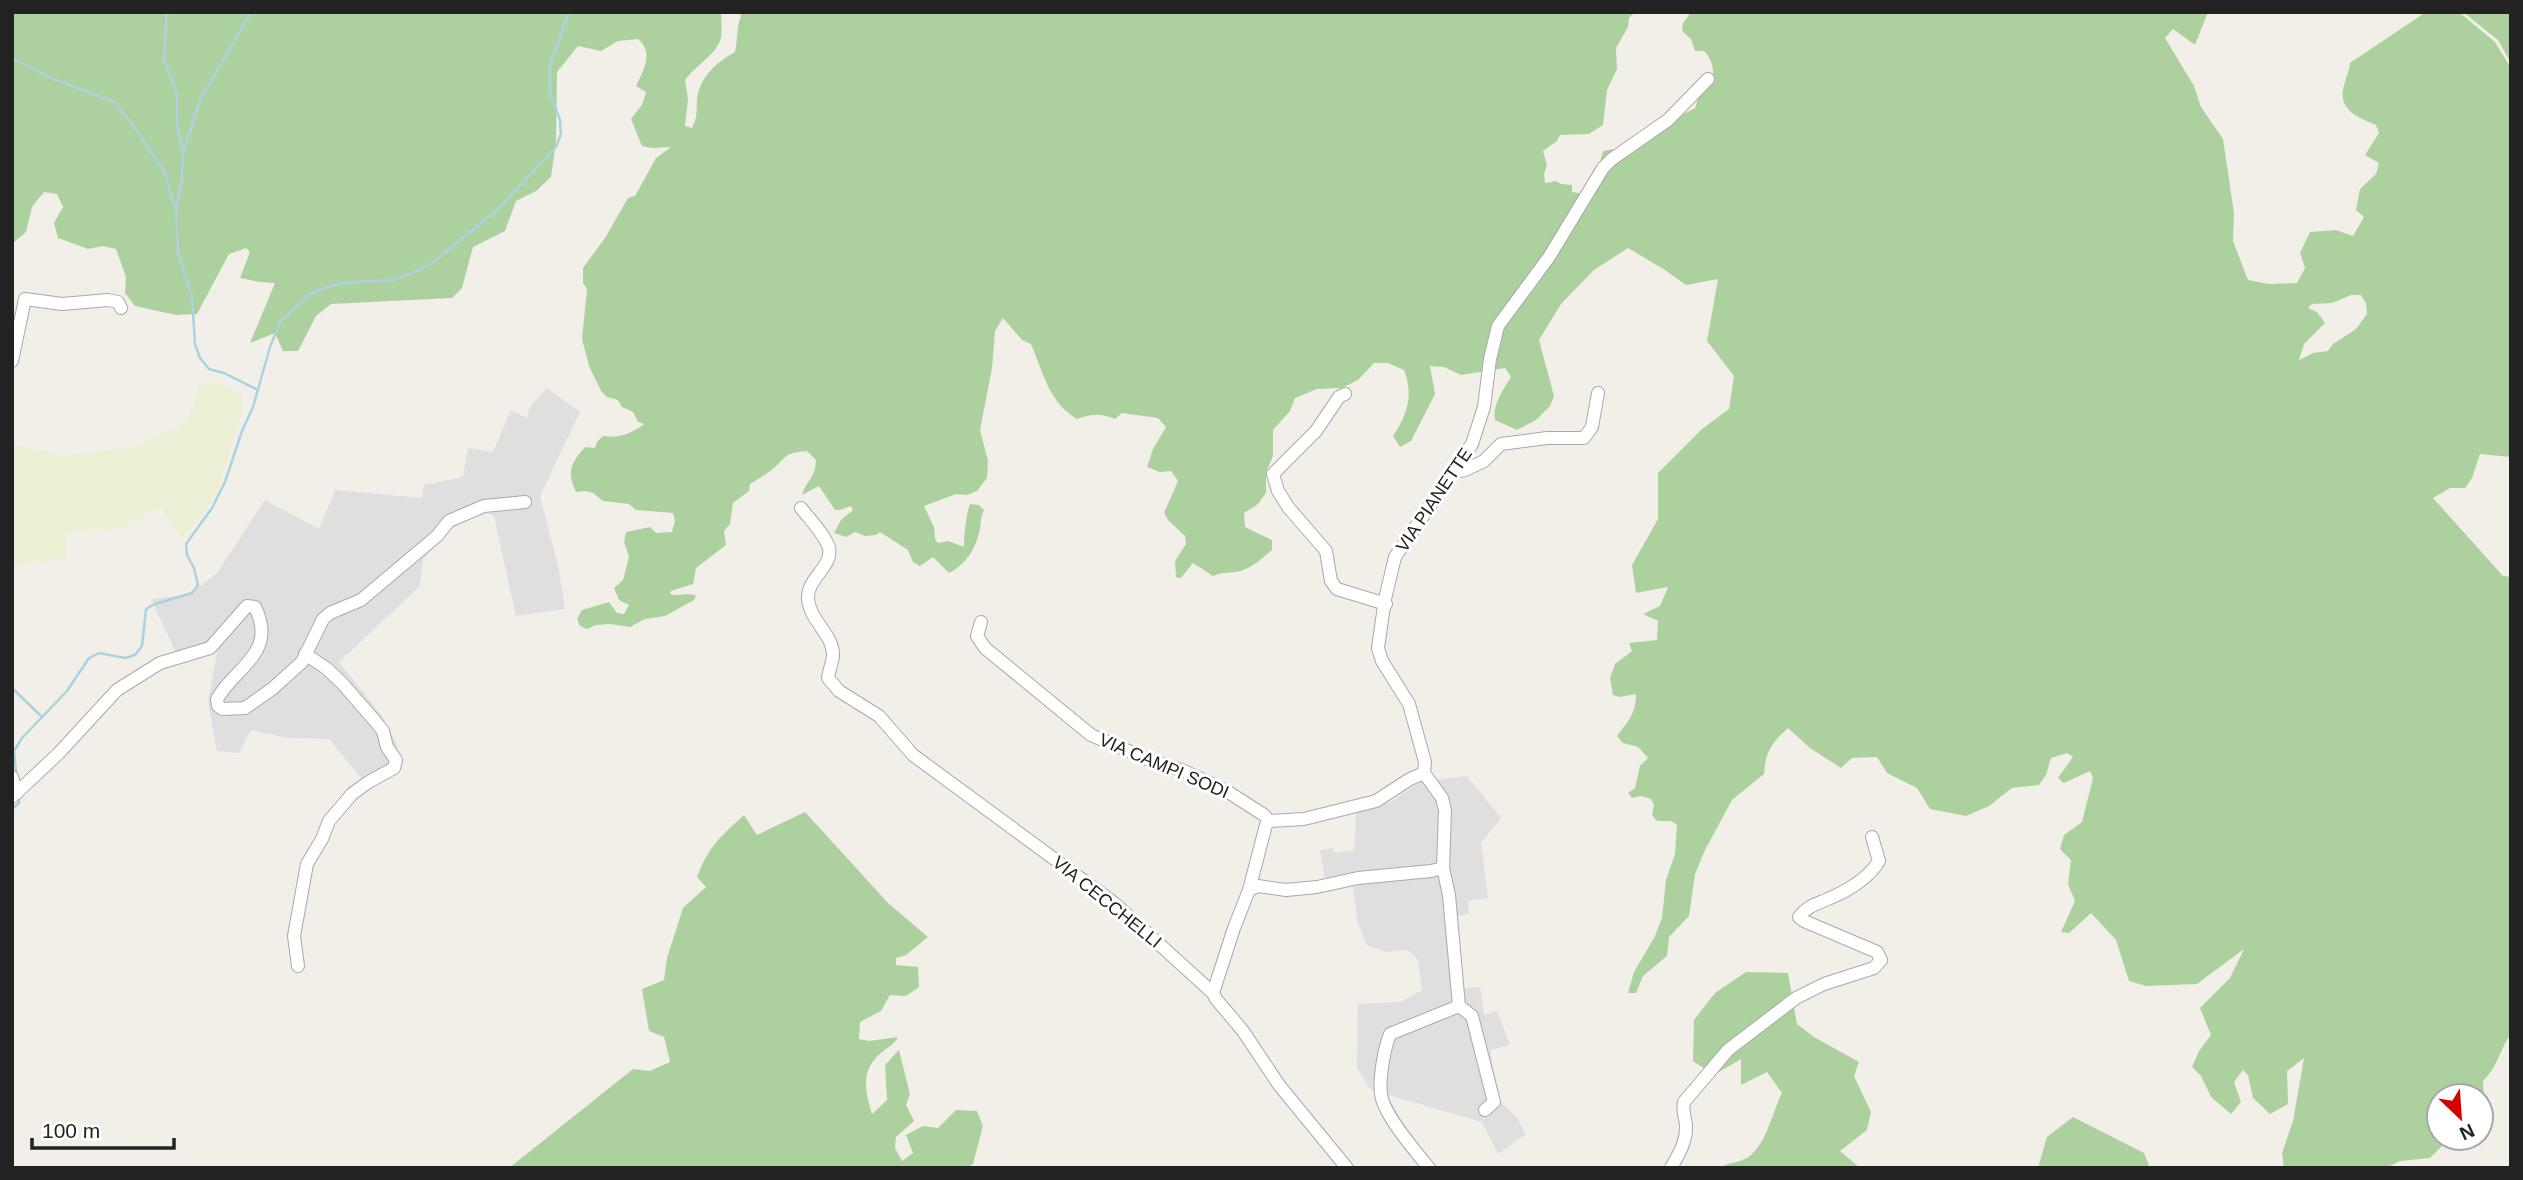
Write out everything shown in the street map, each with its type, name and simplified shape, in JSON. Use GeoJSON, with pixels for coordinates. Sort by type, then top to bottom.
{"type":"FeatureCollection","features":[{"type":"Feature","properties":{"kind":"street","name":"VIA PIANETTE"},"geometry":{"type":"LineString","coordinates":[[1424,773],[1424,762],[1409,704],[1382,661],[1378,649],[1395,557],[1472,444],[1482,419],[1498,326],[1549,257],[1603,168],[1668,120],[1708,79]]}},
{"type":"Feature","properties":{"kind":"street"},"geometry":{"type":"LineString","coordinates":[[12,361],[25,299],[62,304],[108,300],[118,302],[121,308]]}},
{"type":"Feature","properties":{"kind":"street"},"geometry":{"type":"LineString","coordinates":[[1455,472],[1484,461],[1500,444],[1547,438],[1584,438],[1592,427],[1598,393]]}},
{"type":"Feature","properties":{"kind":"street"},"geometry":{"type":"LineString","coordinates":[[1345,394],[1339,397],[1316,431],[1273,474],[1278,491],[1288,507],[1326,551],[1331,581],[1336,589],[1386,604]]}},
{"type":"Feature","properties":{"kind":"street"},"geometry":{"type":"LineString","coordinates":[[12,777],[17,793],[117,690],[160,663],[209,648],[247,606],[255,607],[258,613],[260,642],[250,663],[222,690],[217,699],[218,706],[233,710],[256,702],[302,662],[323,619],[330,613],[361,600],[437,536],[449,522],[484,506],[525,502]]}},
{"type":"Feature","properties":{"kind":"street","name":"VIA CECCHELLI"},"geometry":{"type":"LineString","coordinates":[[801,508],[824,537],[830,552],[828,560],[810,586],[808,597],[811,614],[831,644],[833,655],[828,678],[839,691],[879,716],[913,755],[1114,903],[1213,993],[1243,1031],[1279,1085],[1347,1168]]}},
{"type":"Feature","properties":{"kind":"street","name":"VIA CAMPI SODI"},"geometry":{"type":"LineString","coordinates":[[981,622],[977,636],[985,648],[1091,735],[1225,790],[1269,821]]}},
{"type":"Feature","properties":{"kind":"street"},"geometry":{"type":"LineString","coordinates":[[298,966],[294,936],[307,864],[329,821],[352,794],[394,768],[396,760],[387,747],[383,731],[375,721],[342,683],[306,654]]}},
{"type":"Feature","properties":{"kind":"street"},"geometry":{"type":"LineString","coordinates":[[1213,993],[1249,890],[1269,821],[1304,819],[1376,801],[1424,773],[1442,798],[1445,810],[1443,868],[1449,895],[1459,1006],[1472,1016],[1488,1072],[1494,1102],[1485,1110]]}},
{"type":"Feature","properties":{"kind":"street"},"geometry":{"type":"LineString","coordinates":[[1671,1168],[1684,1142],[1684,1102],[1728,1050],[1796,998],[1824,984],[1874,968],[1881,960],[1877,951],[1804,921],[1799,916],[1805,909],[1851,887],[1873,870],[1879,861],[1872,837]]}},
{"type":"Feature","properties":{"kind":"street"},"geometry":{"type":"LineString","coordinates":[[1249,890],[1258,886],[1286,890],[1317,887],[1358,878],[1431,872],[1443,868]]}},
{"type":"Feature","properties":{"kind":"street"},"geometry":{"type":"LineString","coordinates":[[1429,1168],[1405,1139],[1381,1095],[1385,1046],[1390,1034],[1459,1006]]}},
{"type":"Feature","properties":{"kind":"shaded area"},"geometry":{"type":"Polygon","coordinates":[[[547,388],[580,412],[540,496],[559,570],[565,609],[516,616],[494,516],[482,510],[460,520],[423,559],[420,586],[339,662],[382,716],[397,745],[398,771],[368,786],[329,739],[288,738],[251,730],[239,753],[217,751],[208,703],[219,640],[177,655],[151,599],[189,595],[217,573],[265,500],[319,529],[335,490],[422,498],[424,485],[463,477],[468,448],[493,452],[511,410],[527,418],[530,407],[547,388]]]}},
{"type":"Feature","properties":{"kind":"shaded area"},"geometry":{"type":"Polygon","coordinates":[[[1467,776],[1501,818],[1481,843],[1488,898],[1468,901],[1469,914],[1456,916],[1464,988],[1480,987],[1484,1015],[1497,1011],[1510,1045],[1490,1050],[1500,1101],[1517,1118],[1526,1134],[1498,1154],[1482,1122],[1371,1090],[1357,1068],[1358,1004],[1401,1002],[1422,990],[1418,960],[1408,950],[1385,952],[1367,945],[1358,924],[1351,876],[1325,880],[1320,850],[1333,848],[1335,853],[1354,850],[1356,813],[1390,802],[1422,781],[1467,776]]]}},
{"type":"Feature","properties":{"kind":"green space"},"geometry":{"type":"Polygon","coordinates":[[[12,12],[721,12],[720,41],[713,52],[685,80],[688,99],[685,126],[692,128],[701,84],[722,60],[735,52],[741,16],[739,12],[1635,12],[1629,18],[1628,27],[1616,48],[1617,69],[1607,90],[1603,125],[1589,134],[1560,135],[1557,141],[1543,151],[1547,165],[1545,183],[1556,181],[1572,185],[1572,192],[1591,195],[1603,151],[1620,148],[1695,108],[1701,91],[1710,83],[1713,70],[1709,58],[1704,51],[1695,51],[1691,39],[1682,31],[1688,12],[2208,12],[2195,45],[2173,29],[2165,38],[2194,86],[2201,107],[2223,139],[2234,213],[2233,241],[2248,280],[2269,284],[2297,283],[2305,268],[2300,253],[2310,232],[2336,230],[2353,236],[2364,217],[2356,210],[2360,189],[2376,174],[2379,163],[2365,155],[2379,133],[2376,125],[2348,109],[2343,98],[2350,63],[2426,12],[2459,12],[2495,42],[2511,68],[2511,457],[2480,454],[2472,478],[2465,488],[2450,488],[2433,498],[2503,576],[2511,577],[2511,1038],[2508,1038],[2483,1082],[2425,1082],[2425,1152],[2436,1152],[2430,1158],[2400,1161],[2386,1168],[2284,1168],[2282,1153],[2293,1121],[2304,1058],[2287,1071],[2288,1104],[2270,1114],[2253,1098],[2248,1075],[2243,1070],[2234,1082],[2241,1102],[2231,1114],[2211,1097],[2201,1076],[2192,1067],[2199,1051],[2211,1035],[2200,1008],[2230,978],[2244,949],[2197,984],[2146,986],[2129,981],[2116,940],[2091,913],[2069,933],[2061,932],[2075,901],[2068,884],[2071,860],[2060,849],[2064,835],[2082,822],[2093,778],[2090,771],[2064,783],[2058,778],[2073,757],[2067,753],[2051,758],[2046,775],[2039,785],[2012,788],[1989,806],[1966,816],[1930,809],[1917,788],[1887,773],[1877,757],[1852,758],[1841,768],[1810,748],[1788,728],[1770,748],[1764,774],[1732,800],[1705,850],[1695,874],[1689,916],[1669,937],[1667,956],[1643,976],[1636,993],[1628,993],[1634,972],[1654,938],[1662,918],[1666,880],[1675,854],[1677,825],[1671,821],[1657,821],[1652,815],[1654,805],[1651,799],[1641,796],[1632,798],[1628,793],[1635,788],[1640,766],[1648,758],[1638,747],[1623,743],[1617,736],[1633,712],[1636,694],[1620,697],[1613,695],[1610,678],[1615,664],[1632,651],[1629,643],[1657,640],[1658,621],[1643,614],[1660,606],[1668,587],[1636,593],[1632,565],[1658,519],[1658,473],[1702,429],[1729,409],[1734,376],[1707,341],[1718,279],[1686,285],[1628,248],[1594,270],[1561,304],[1539,340],[1554,396],[1550,406],[1536,420],[1517,430],[1495,420],[1497,403],[1511,377],[1505,368],[1461,375],[1444,367],[1430,366],[1435,394],[1411,441],[1400,447],[1393,436],[1408,404],[1404,370],[1388,363],[1374,363],[1358,380],[1342,388],[1317,389],[1295,398],[1290,411],[1273,430],[1273,456],[1266,472],[1266,493],[1258,504],[1244,513],[1245,527],[1272,540],[1272,550],[1241,571],[1213,576],[1193,563],[1181,578],[1176,577],[1175,561],[1186,544],[1185,536],[1164,513],[1178,481],[1171,471],[1160,472],[1147,467],[1153,449],[1166,427],[1158,418],[1122,413],[1115,419],[1096,415],[1077,419],[1053,396],[1031,344],[1022,340],[1003,318],[995,331],[992,368],[980,430],[988,461],[987,478],[977,491],[967,495],[956,494],[924,506],[938,543],[948,541],[964,547],[970,504],[979,505],[984,510],[975,545],[955,570],[949,573],[933,557],[920,566],[913,562],[908,550],[880,532],[865,536],[855,532],[846,537],[834,533],[841,520],[853,510],[851,506],[835,510],[819,486],[802,495],[814,472],[816,460],[807,451],[798,452],[788,455],[750,484],[749,491],[733,503],[730,524],[724,531],[726,545],[696,568],[693,584],[671,591],[670,594],[693,595],[696,596],[694,600],[665,616],[645,619],[630,627],[610,624],[587,629],[580,626],[577,619],[582,610],[609,602],[617,613],[624,614],[629,605],[619,600],[614,588],[623,580],[629,557],[624,542],[626,532],[650,527],[656,533],[672,532],[675,521],[673,513],[636,510],[629,504],[603,501],[593,493],[576,492],[571,479],[573,463],[585,447],[595,448],[603,436],[625,434],[644,424],[638,422],[633,412],[622,407],[618,400],[607,397],[601,391],[589,366],[582,339],[587,289],[583,283],[583,268],[605,238],[628,198],[635,196],[656,158],[671,147],[642,146],[631,119],[642,105],[646,92],[636,86],[647,56],[638,39],[618,41],[601,51],[578,46],[557,72],[556,141],[551,177],[536,191],[516,201],[505,231],[473,247],[462,288],[452,298],[331,304],[316,316],[298,351],[283,351],[275,333],[250,343],[275,283],[240,278],[250,252],[246,248],[229,254],[197,314],[176,315],[135,306],[125,293],[126,277],[116,249],[103,246],[88,249],[58,238],[54,223],[63,207],[57,194],[44,192],[32,207],[26,232],[12,244],[12,12]],[[2351,295],[2332,303],[2312,304],[2308,308],[2317,312],[2325,323],[2304,344],[2299,360],[2313,353],[2328,351],[2333,344],[2356,329],[2367,314],[2366,303],[2361,295],[2351,295]]]}},
{"type":"Feature","properties":{"kind":"green space"},"geometry":{"type":"Polygon","coordinates":[[[2463,12],[2511,12],[2511,63],[2498,40],[2463,12]]]}},
{"type":"Feature","properties":{"kind":"green space"},"geometry":{"type":"Polygon","coordinates":[[[218,382],[241,394],[242,413],[217,492],[195,524],[181,538],[160,507],[118,528],[65,533],[65,558],[15,565],[12,563],[12,443],[57,454],[109,451],[141,444],[188,421],[201,383],[218,382]]]}},
{"type":"Feature","properties":{"kind":"green space"},"geometry":{"type":"Polygon","coordinates":[[[805,812],[888,903],[928,937],[906,955],[896,958],[896,965],[918,967],[919,987],[906,996],[890,995],[881,1011],[860,1022],[859,1039],[869,1041],[898,1037],[875,1059],[867,1073],[866,1089],[872,1114],[887,1100],[885,1065],[899,1050],[910,1094],[906,1105],[914,1121],[896,1137],[895,1148],[902,1161],[913,1153],[906,1135],[923,1126],[938,1128],[956,1110],[977,1111],[983,1126],[973,1164],[966,1168],[509,1168],[633,1069],[650,1071],[670,1062],[664,1037],[649,1031],[642,989],[664,980],[667,958],[683,908],[706,887],[697,877],[706,857],[722,836],[744,815],[757,835],[805,812]]]}},
{"type":"Feature","properties":{"kind":"green space"},"geometry":{"type":"Polygon","coordinates":[[[1746,972],[1788,973],[1797,1024],[1814,1037],[1859,1062],[1854,1076],[1871,1112],[1867,1130],[1840,1151],[1860,1168],[1724,1168],[1725,1165],[1754,1153],[1768,1128],[1782,1093],[1767,1072],[1741,1085],[1741,1059],[1714,1075],[1693,1061],[1694,1020],[1715,993],[1746,972]]]}},
{"type":"Feature","properties":{"kind":"green space"},"geometry":{"type":"Polygon","coordinates":[[[2073,1117],[2144,1153],[2150,1168],[2038,1168],[2047,1137],[2073,1117]]]}},
{"type":"Feature","properties":{"kind":"waterway"},"geometry":{"type":"LineString","coordinates":[[167,12],[164,59],[177,94],[177,123],[183,153],[182,182],[176,210],[178,253],[192,296],[195,344],[200,358],[209,369],[224,373],[258,390]]}},
{"type":"Feature","properties":{"kind":"waterway"},"geometry":{"type":"LineString","coordinates":[[183,153],[200,100],[251,12]]}},
{"type":"Feature","properties":{"kind":"waterway"},"geometry":{"type":"LineString","coordinates":[[16,772],[14,751],[22,738],[67,691],[89,658],[99,653],[125,658],[135,655],[142,646],[146,609],[192,593],[198,585],[187,555],[186,544],[212,508],[225,482],[280,322],[311,293],[342,283],[393,280],[432,263],[497,210],[556,147],[561,134],[560,120],[550,93],[550,65],[569,12]]}},
{"type":"Feature","properties":{"kind":"waterway"},"geometry":{"type":"LineString","coordinates":[[12,58],[51,78],[114,102],[164,171],[175,207]]}},
{"type":"Feature","properties":{"kind":"waterway"},"geometry":{"type":"LineString","coordinates":[[12,688],[42,717]]}},
{"type":"Feature","properties":{"kind":"waterway"},"geometry":{"type":"LineString","coordinates":[[12,809],[19,803],[19,796]]}}]}
